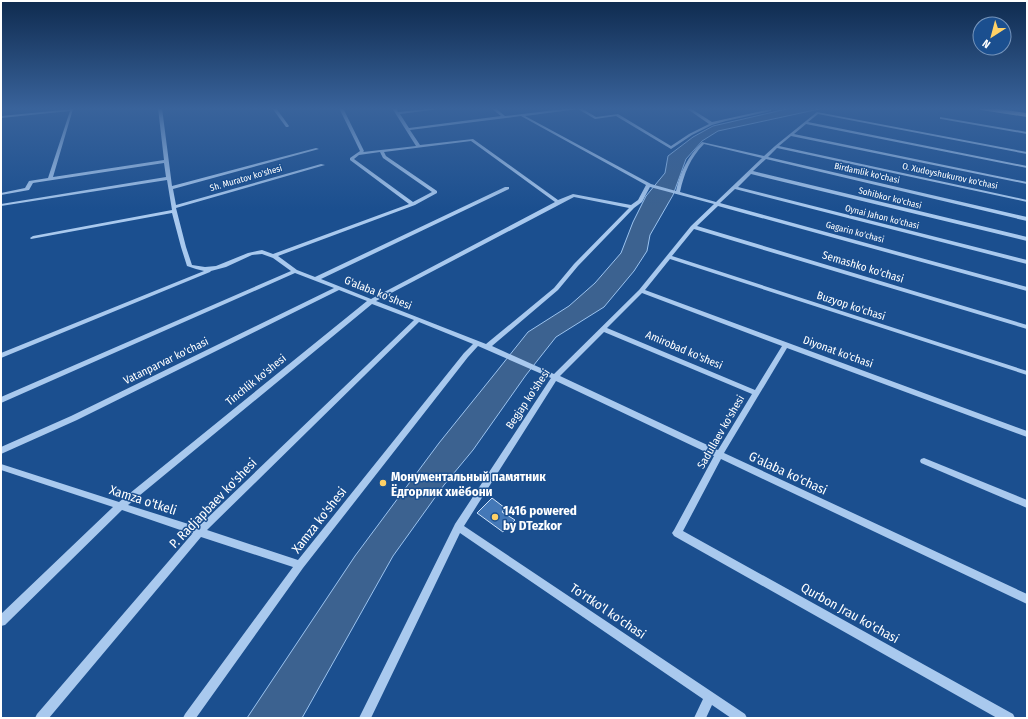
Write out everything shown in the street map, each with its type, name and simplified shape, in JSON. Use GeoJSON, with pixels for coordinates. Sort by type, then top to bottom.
{"type":"FeatureCollection","features":[{"type":"Feature","properties":{"kind":"street"},"geometry":{"type":"LineString","coordinates":[[50,179],[62,142]]}},
{"type":"Feature","properties":{"kind":"street"},"geometry":{"type":"LineString","coordinates":[[164,142],[170,188],[185,256],[190,266],[211,270]]}},
{"type":"Feature","properties":{"kind":"street"},"geometry":{"type":"LineString","coordinates":[[357,142],[362,151],[351,159],[414,204]]}},
{"type":"Feature","properties":{"kind":"street"},"geometry":{"type":"LineString","coordinates":[[416,142],[419,147]]}},
{"type":"Feature","properties":{"kind":"street"},"geometry":{"type":"LineString","coordinates":[[358,154],[460,142]]}},
{"type":"Feature","properties":{"kind":"street"},"geometry":{"type":"LineString","coordinates":[[474,142],[558,202]]}},
{"type":"Feature","properties":{"kind":"street","name":"Gagarin ko'chasi"},"geometry":{"type":"LineString","coordinates":[[570,142],[651,186],[1027,289]]}},
{"type":"Feature","properties":{"kind":"street"},"geometry":{"type":"LineString","coordinates":[[660,142],[671,148],[679,142]]}},
{"type":"Feature","properties":{"kind":"street","name":"Begjap ko'shesi"},"geometry":{"type":"LineString","coordinates":[[366,718],[458,527],[555,377],[641,291],[693,227],[783,142]]}},
{"type":"Feature","properties":{"kind":"street"},"geometry":{"type":"LineString","coordinates":[[823,142],[1027,183]]}},
{"type":"Feature","properties":{"kind":"street"},"geometry":{"type":"LineString","coordinates":[[899,142],[1027,167]]}},
{"type":"Feature","properties":{"kind":"street","name":"Begjap ko'shesi"},"geometry":{"type":"LineString","coordinates":[[963,142],[1027,154]]}},
{"type":"Feature","properties":{"kind":"street","name":"Birdamlik ko'chasi"},"geometry":{"type":"LineString","coordinates":[[676,193],[680,178],[690,158],[703,143],[1027,219]]}},
{"type":"Feature","properties":{"kind":"street","name":"O. Xudoyshukurov ko'chasi"},"geometry":{"type":"LineString","coordinates":[[776,147],[1027,201]]}},
{"type":"Feature","properties":{"kind":"street"},"geometry":{"type":"LineString","coordinates":[[170,188],[317,149]]}},
{"type":"Feature","properties":{"kind":"street"},"geometry":{"type":"LineString","coordinates":[[273,256],[414,204],[434,192],[384,158],[382,151]]}},
{"type":"Feature","properties":{"kind":"street"},"geometry":{"type":"LineString","coordinates":[[1,194],[27,189],[31,182],[166,161]]}},
{"type":"Feature","properties":{"kind":"street","name":"Sh. Muratov ko'shesi"},"geometry":{"type":"LineString","coordinates":[[33,238],[174,209],[323,165]]}},
{"type":"Feature","properties":{"kind":"street","name":"Sohibkor ko'chasi"},"geometry":{"type":"LineString","coordinates":[[750,172],[1027,239]]}},
{"type":"Feature","properties":{"kind":"street"},"geometry":{"type":"LineString","coordinates":[[1,205],[169,178]]}},
{"type":"Feature","properties":{"kind":"street"},"geometry":{"type":"LineString","coordinates":[[487,347],[556,289],[632,207],[640,201],[651,186]]}},
{"type":"Feature","properties":{"kind":"street"},"geometry":{"type":"LineString","coordinates":[[316,279],[507,188]]}},
{"type":"Feature","properties":{"kind":"street","name":"Oynai Jahon ko'chasi"},"geometry":{"type":"LineString","coordinates":[[734,188],[1027,262]]}},
{"type":"Feature","properties":{"kind":"street","name":"Tinchlik ko'shesi"},"geometry":{"type":"LineString","coordinates":[[1,622],[120,506],[371,301],[573,195],[632,207]]}},
{"type":"Feature","properties":{"kind":"street","name":"Semashko ko'chasi"},"geometry":{"type":"LineString","coordinates":[[693,227],[1027,327]]}},
{"type":"Feature","properties":{"kind":"street","name":"G'alaba ko'shesi"},"geometry":{"type":"LineString","coordinates":[[211,270],[251,254],[262,252],[273,256],[295,271],[478,343],[538,369]]}},
{"type":"Feature","properties":{"kind":"street","name":"Buzyop ko'chasi"},"geometry":{"type":"LineString","coordinates":[[669,257],[1027,373]]}},
{"type":"Feature","properties":{"kind":"street"},"geometry":{"type":"LineString","coordinates":[[1,356],[211,270]]}},
{"type":"Feature","properties":{"kind":"street"},"geometry":{"type":"LineString","coordinates":[[1,400],[295,271]]}},
{"type":"Feature","properties":{"kind":"street","name":"Vatanparvar ko'chasi"},"geometry":{"type":"LineString","coordinates":[[1,451],[74,418],[339,288]]}},
{"type":"Feature","properties":{"kind":"street","name":"Diyonat ko'chasi"},"geometry":{"type":"LineString","coordinates":[[641,291],[1027,434]]}},
{"type":"Feature","properties":{"kind":"street","name":"P. Radjapbaev ko'shesi"},"geometry":{"type":"LineString","coordinates":[[41,718],[199,532],[418,320]]}},
{"type":"Feature","properties":{"kind":"street","name":"Amirobad ko'shesi"},"geometry":{"type":"LineString","coordinates":[[603,329],[756,393]]}},
{"type":"Feature","properties":{"kind":"street","name":"Xamza ko'shesi"},"geometry":{"type":"LineString","coordinates":[[189,718],[300,565],[466,355],[478,343]]}},
{"type":"Feature","properties":{"kind":"street","name":"Sadullaev ko'shesi"},"geometry":{"type":"LineString","coordinates":[[677,533],[719,455],[786,344]]}},
{"type":"Feature","properties":{"kind":"street","name":"G'alaba ko'chasi"},"geometry":{"type":"LineString","coordinates":[[538,369],[1027,600]]}},
{"type":"Feature","properties":{"kind":"street"},"geometry":{"type":"LineString","coordinates":[[924,461],[1027,504]]}},
{"type":"Feature","properties":{"kind":"street","name":"Xamza o'tkeli"},"geometry":{"type":"LineString","coordinates":[[1,467],[300,565]]}},
{"type":"Feature","properties":{"kind":"street","name":"To'rtko'l ko'chasi"},"geometry":{"type":"LineString","coordinates":[[458,527],[741,718]]}},
{"type":"Feature","properties":{"kind":"street","name":"Qurbon Jrau ko'chasi"},"geometry":{"type":"LineString","coordinates":[[677,533],[1009,718]]}},
{"type":"Feature","properties":{"kind":"street"},"geometry":{"type":"LineString","coordinates":[[700,718],[710,697]]}},
{"type":"Feature","properties":{"kind":"water"},"geometry":{"type":"Polygon","coordinates":[[[687,142],[702,142],[686,159],[673,195],[650,235],[647,251],[634,271],[604,307],[556,337],[526,375],[473,450],[444,485],[393,556],[302,718],[247,718],[355,556],[439,443],[528,332],[569,306],[595,283],[621,253],[633,222],[646,196],[665,173],[668,156],[687,142]]]}},
{"type":"Feature","properties":{"kind":"building","name":"1416 powered by DTezkor"},"geometry":{"type":"Polygon","coordinates":[[[492,498],[505,508],[502,512],[515,520],[503,532],[477,513],[492,498]]]}},
{"type":"Feature","properties":{"kind":"place","name":"Монументальный памятник Ёдгорлик хиёбони"},"geometry":{"type":"Point","coordinates":[383,483]}},
{"type":"Feature","properties":{"kind":"place","name":"1416 powered by DTezkor"},"geometry":{"type":"Point","coordinates":[495,517]}}]}
